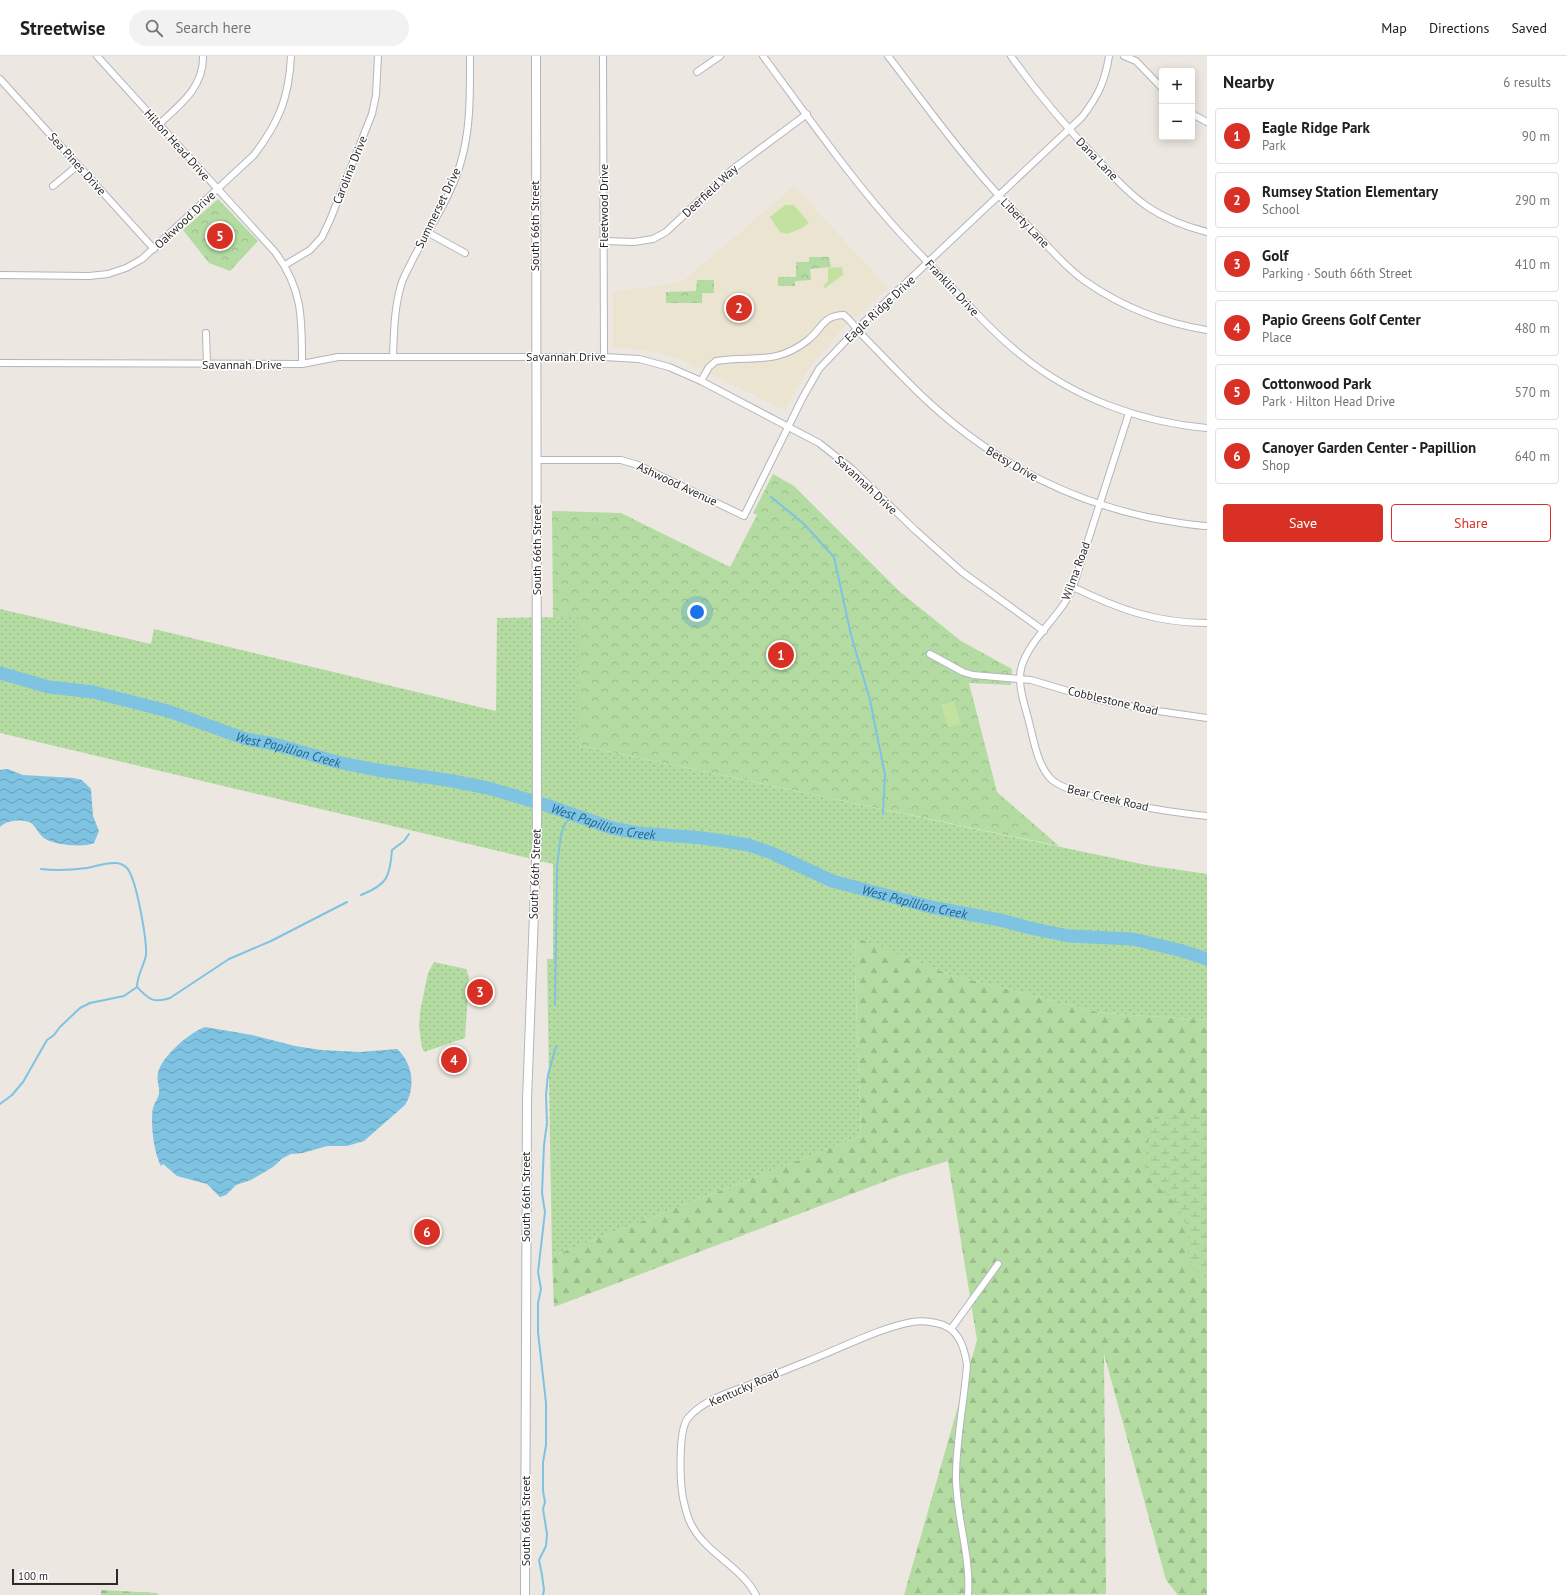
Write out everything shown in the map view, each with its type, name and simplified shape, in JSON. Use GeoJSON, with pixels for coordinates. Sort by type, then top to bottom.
{"type":"FeatureCollection","features":[{"type":"Feature","properties":{"kind":"street","name":"Hilton Head Drive"},"geometry":{"type":"LineString","coordinates":[[97,56],[275,252],[285,265],[296,289],[299,303],[302,328],[302,364]]}},
{"type":"Feature","properties":{"kind":"street"},"geometry":{"type":"LineString","coordinates":[[159,124],[184,101],[197,84],[201,74],[203,56]]}},
{"type":"Feature","properties":{"kind":"street","name":"Oakwood Drive"},"geometry":{"type":"LineString","coordinates":[[0,275],[89,276],[108,274],[126,268],[142,259],[254,155],[278,119],[287,96],[291,56]]}},
{"type":"Feature","properties":{"kind":"street","name":"Carolina Drive"},"geometry":{"type":"LineString","coordinates":[[285,265],[310,250],[322,237],[330,220],[372,114],[376,95],[378,56]]}},
{"type":"Feature","properties":{"kind":"street","name":"Summerset Drive"},"geometry":{"type":"LineString","coordinates":[[393,357],[396,304],[401,287],[427,232],[442,207],[460,164],[467,138],[469,118],[470,56]]}},
{"type":"Feature","properties":{"kind":"street","name":"South 66th Street"},"geometry":{"type":"LineString","coordinates":[[525,1595],[526,1100],[537,833],[535,357],[536,56]]}},
{"type":"Feature","properties":{"kind":"street","name":"Fleetwood Drive"},"geometry":{"type":"LineString","coordinates":[[603,56],[604,357]]}},
{"type":"Feature","properties":{"kind":"street"},"geometry":{"type":"LineString","coordinates":[[697,72],[720,56]]}},
{"type":"Feature","properties":{"kind":"street","name":"Franklin Drive"},"geometry":{"type":"LineString","coordinates":[[763,56],[881,211],[985,323],[1021,356],[1052,377],[1085,395],[1129,413],[1152,419],[1207,428]]}},
{"type":"Feature","properties":{"kind":"street","name":"Liberty Lane"},"geometry":{"type":"LineString","coordinates":[[888,56],[998,195],[1060,259],[1084,280],[1109,297],[1134,310],[1164,321],[1186,327],[1207,330]]}},
{"type":"Feature","properties":{"kind":"street","name":"Dana Lane"},"geometry":{"type":"LineString","coordinates":[[1011,56],[1048,106],[1128,190],[1148,207],[1168,218],[1190,228],[1207,232]]}},
{"type":"Feature","properties":{"kind":"street","name":"Eagle Ridge Drive"},"geometry":{"type":"LineString","coordinates":[[744,516],[788,426],[819,369],[857,329],[1082,117],[1093,103],[1104,81],[1109,56]]}},
{"type":"Feature","properties":{"kind":"street"},"geometry":{"type":"LineString","coordinates":[[1124,56],[1136,61],[1159,85]]}},
{"type":"Feature","properties":{"kind":"street","name":"Sea Pines Drive"},"geometry":{"type":"LineString","coordinates":[[1,82],[154,249]]}},
{"type":"Feature","properties":{"kind":"street","name":"Deerfield Way"},"geometry":{"type":"LineString","coordinates":[[604,241],[634,242],[653,239],[666,232],[733,169],[807,114]]}},
{"type":"Feature","properties":{"kind":"street"},"geometry":{"type":"LineString","coordinates":[[1195,116],[1207,122]]}},
{"type":"Feature","properties":{"kind":"street"},"geometry":{"type":"LineString","coordinates":[[53,186],[78,166]]}},
{"type":"Feature","properties":{"kind":"street"},"geometry":{"type":"LineString","coordinates":[[427,232],[465,253]]}},
{"type":"Feature","properties":{"kind":"street","name":"Betsy Drive"},"geometry":{"type":"LineString","coordinates":[[702,381],[709,367],[716,361],[769,359],[786,354],[808,340],[828,318],[835,315],[844,315],[925,399],[951,423],[989,451],[1031,476],[1066,492],[1127,512],[1172,522],[1207,526]]}},
{"type":"Feature","properties":{"kind":"street"},"geometry":{"type":"LineString","coordinates":[[206,333],[207,365]]}},
{"type":"Feature","properties":{"kind":"street","name":"Savannah Drive"},"geometry":{"type":"LineString","coordinates":[[0,363],[207,365],[302,364],[338,357],[604,357],[639,359],[669,367],[702,381],[819,443],[848,465],[914,529],[962,572],[1044,630]]}},
{"type":"Feature","properties":{"kind":"street","name":"Wilma Road"},"geometry":{"type":"LineString","coordinates":[[1034,744],[1022,692],[1020,678],[1021,667],[1026,655],[1062,606],[1073,587],[1129,413]]}},
{"type":"Feature","properties":{"kind":"street","name":"Ashwood Avenue"},"geometry":{"type":"LineString","coordinates":[[536,460],[621,460],[638,464],[744,516]]}},
{"type":"Feature","properties":{"kind":"street"},"geometry":{"type":"LineString","coordinates":[[1073,587],[1126,610],[1148,617],[1172,621],[1207,623]]}},
{"type":"Feature","properties":{"kind":"street","name":"Cobblestone Road"},"geometry":{"type":"LineString","coordinates":[[930,654],[963,672],[973,675],[1031,680],[1095,699],[1137,708],[1207,718]]}},
{"type":"Feature","properties":{"kind":"street","name":"Bear Creek Road"},"geometry":{"type":"LineString","coordinates":[[1034,744],[1042,768],[1050,779],[1060,787],[1082,794],[1150,808],[1207,816]]}},
{"type":"Feature","properties":{"kind":"street"},"geometry":{"type":"LineString","coordinates":[[968,1595],[966,1556],[959,1519],[956,1478],[958,1438],[967,1365],[962,1343],[951,1329],[998,1264]]}},
{"type":"Feature","properties":{"kind":"street","name":"Kentucky Road"},"geometry":{"type":"LineString","coordinates":[[756,1595],[744,1579],[707,1545],[691,1524],[683,1496],[681,1464],[682,1440],[688,1418],[716,1398],[876,1333],[911,1322],[923,1321],[937,1323],[951,1329]]}},
{"type":"Feature","properties":{"kind":"shaded area"},"geometry":{"type":"Polygon","coordinates":[[[794,186],[888,288],[846,325],[807,370],[785,410],[679,359],[652,351],[613,347],[613,292],[682,282],[794,186]]]}},
{"type":"Feature","properties":{"kind":"green space"},"geometry":{"type":"Polygon","coordinates":[[[218,199],[258,241],[230,271],[209,263],[183,230],[218,199]]]}},
{"type":"Feature","properties":{"kind":"green space"},"geometry":{"type":"Polygon","coordinates":[[[785,205],[794,205],[809,223],[802,228],[787,234],[780,232],[770,217],[785,205]]]}},
{"type":"Feature","properties":{"kind":"green space"},"geometry":{"type":"Polygon","coordinates":[[[809,257],[829,257],[831,267],[810,269],[811,280],[795,281],[795,286],[778,286],[778,277],[796,277],[796,262],[809,262],[809,257]]]}},
{"type":"Feature","properties":{"kind":"green space"},"geometry":{"type":"Polygon","coordinates":[[[842,267],[843,275],[825,288],[823,286],[828,281],[828,268],[842,267]]]}},
{"type":"Feature","properties":{"kind":"green space"},"geometry":{"type":"Polygon","coordinates":[[[697,280],[714,280],[714,293],[702,293],[702,303],[666,303],[666,292],[696,291],[697,280]]]}},
{"type":"Feature","properties":{"kind":"green space"},"geometry":{"type":"Polygon","coordinates":[[[773,474],[794,486],[899,591],[961,641],[1012,669],[1011,685],[969,683],[997,792],[1059,846],[578,745],[578,617],[553,617],[552,511],[621,513],[730,567],[757,515],[753,513],[773,474]]]}},
{"type":"Feature","properties":{"kind":"green space"},"geometry":{"type":"Polygon","coordinates":[[[0,609],[151,644],[154,629],[496,711],[497,618],[578,617],[578,745],[1146,865],[1207,874],[1207,1020],[1102,1013],[951,975],[854,938],[861,1136],[552,1256],[547,959],[553,959],[553,864],[0,733],[0,609]]]}},
{"type":"Feature","properties":{"kind":"green space"},"geometry":{"type":"Polygon","coordinates":[[[954,701],[961,724],[948,727],[941,705],[954,701]]]}},
{"type":"Feature","properties":{"kind":"green space"},"geometry":{"type":"Polygon","coordinates":[[[854,937],[951,975],[1102,1013],[1207,1020],[1207,1595],[1178,1595],[1166,1580],[1104,1354],[1106,1594],[904,1595],[977,1340],[948,1161],[899,1176],[554,1307],[552,1256],[861,1136],[854,937]]]}},
{"type":"Feature","properties":{"kind":"green space"},"geometry":{"type":"Polygon","coordinates":[[[434,962],[466,969],[469,977],[465,1038],[424,1052],[419,1027],[420,1012],[428,973],[434,962]]]}},
{"type":"Feature","properties":{"kind":"green space"},"geometry":{"type":"Polygon","coordinates":[[[1207,1113],[1207,1278],[1197,1271],[1190,1260],[1188,1249],[1188,1231],[1181,1213],[1175,1203],[1149,1178],[1146,1172],[1145,1161],[1152,1121],[1156,1116],[1207,1113]]]}},
{"type":"Feature","properties":{"kind":"green space"},"geometry":{"type":"Polygon","coordinates":[[[101,1590],[157,1593],[158,1595],[101,1595],[101,1590]]]}},
{"type":"Feature","properties":{"kind":"water"},"geometry":{"type":"Polygon","coordinates":[[[8,769],[23,775],[74,778],[82,780],[91,789],[93,816],[99,831],[94,843],[89,845],[76,845],[54,842],[44,838],[31,823],[26,821],[18,820],[6,823],[0,827],[0,770],[8,769]]]}},
{"type":"Feature","properties":{"kind":"water"},"geometry":{"type":"Polygon","coordinates":[[[205,1027],[252,1035],[295,1046],[321,1050],[360,1052],[397,1049],[407,1061],[411,1076],[411,1091],[405,1105],[364,1141],[347,1146],[327,1146],[303,1153],[291,1154],[251,1180],[236,1185],[226,1195],[220,1197],[207,1184],[177,1176],[163,1164],[161,1166],[156,1154],[152,1130],[153,1108],[159,1094],[158,1073],[160,1067],[164,1060],[177,1046],[192,1034],[205,1027]]]}},
{"type":"Feature","properties":{"kind":"waterway"},"geometry":{"type":"LineString","coordinates":[[771,497],[803,523],[834,557],[851,635],[870,700],[885,775],[883,814]]}},
{"type":"Feature","properties":{"kind":"waterway","name":"West Papillion Creek"},"geometry":{"type":"LineString","coordinates":[[0,673],[49,687],[93,692],[168,711],[246,739],[274,744],[337,762],[488,788],[546,805],[612,828],[638,833],[703,838],[749,845],[774,854],[832,881],[931,907],[1000,920],[1069,936],[1133,939],[1183,951],[1207,959]]}},
{"type":"Feature","properties":{"kind":"waterway","name":"West Papillion Creek"},"geometry":{"type":"LineString","coordinates":[[420,784],[425,777]]}},
{"type":"Feature","properties":{"kind":"waterway"},"geometry":{"type":"LineString","coordinates":[[555,1005],[557,866],[561,834],[565,824],[573,814]]}},
{"type":"Feature","properties":{"kind":"waterway"},"geometry":{"type":"LineString","coordinates":[[361,895],[377,888],[386,879],[390,867],[392,850],[404,841],[409,834]]}},
{"type":"Feature","properties":{"kind":"waterway"},"geometry":{"type":"LineString","coordinates":[[0,1104],[12,1095],[23,1082],[47,1040],[54,1035],[60,1027],[80,1008],[90,1003],[124,996],[137,987],[138,978],[146,955],[141,912],[132,878],[126,867],[119,863],[113,863],[87,868],[58,870],[41,869]]}},
{"type":"Feature","properties":{"kind":"waterway"},"geometry":{"type":"LineString","coordinates":[[137,987],[151,999],[164,1000],[170,998],[229,959],[271,941],[347,902]]}},
{"type":"Feature","properties":{"kind":"waterway"},"geometry":{"type":"LineString","coordinates":[[543,1595],[544,1590],[539,1560],[546,1546],[547,1534],[543,1509],[545,1502],[543,1491],[543,1462],[546,1445],[546,1403],[538,1332],[538,1303],[541,1289],[538,1272],[545,1212],[542,1193],[544,1145],[547,1123],[546,1095],[548,1075],[556,1046]]}},
{"type":"Feature","properties":{"kind":"place","name":"Cottonwood Park"},"geometry":{"type":"Point","coordinates":[220,236]}},
{"type":"Feature","properties":{"kind":"place","name":"Rumsey Station Elementary"},"geometry":{"type":"Point","coordinates":[739,308]}},
{"type":"Feature","properties":{"kind":"place","name":"Eagle Ridge Park"},"geometry":{"type":"Point","coordinates":[781,655]}},
{"type":"Feature","properties":{"kind":"place","name":"Golf"},"geometry":{"type":"Point","coordinates":[480,992]}},
{"type":"Feature","properties":{"kind":"place","name":"Papio Greens Golf Center"},"geometry":{"type":"Point","coordinates":[454,1060]}},
{"type":"Feature","properties":{"kind":"place","name":"Canoyer Garden Center - Papillion"},"geometry":{"type":"Point","coordinates":[427,1232]}}]}
